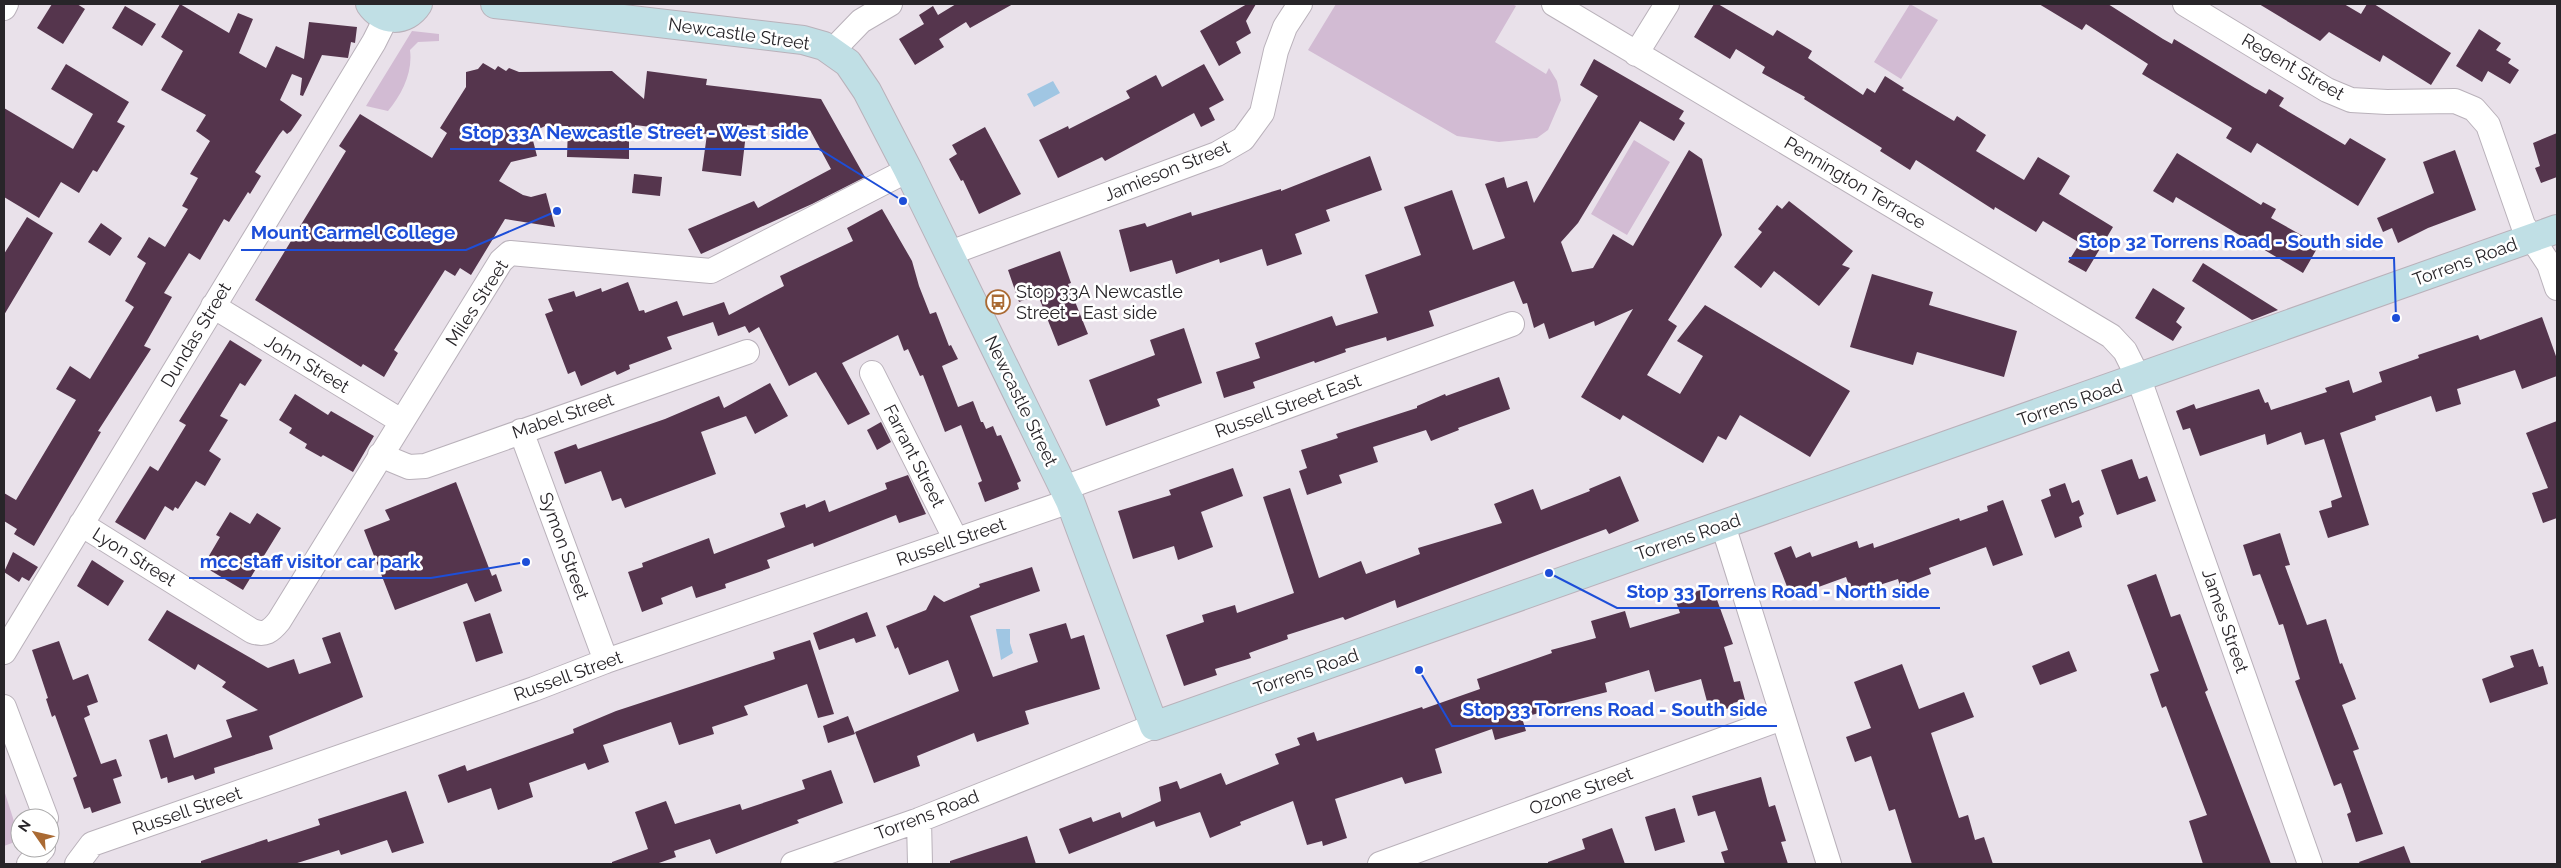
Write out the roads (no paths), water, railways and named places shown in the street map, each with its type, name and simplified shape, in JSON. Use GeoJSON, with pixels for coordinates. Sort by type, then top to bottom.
{"type":"FeatureCollection","features":[{"type":"Feature","properties":{"kind":"street"},"geometry":{"type":"LineString","coordinates":[[4,8],[6,4]]}},
{"type":"Feature","properties":{"kind":"street"},"geometry":{"type":"LineString","coordinates":[[378,11],[396,19],[408,15],[418,4]]}},
{"type":"Feature","properties":{"kind":"street","name":"Newcastle Street"},"geometry":{"type":"LineString","coordinates":[[495,4],[641,12],[803,40],[824,46],[848,63],[867,90],[908,170],[1067,495],[1154,726]]}},
{"type":"Feature","properties":{"kind":"street"},"geometry":{"type":"LineString","coordinates":[[832,51],[861,21],[890,4]]}},
{"type":"Feature","properties":{"kind":"street","name":"Jamieson Street"},"geometry":{"type":"LineString","coordinates":[[950,253],[1217,154],[1243,139],[1262,113],[1276,51],[1285,27],[1300,4]]}},
{"type":"Feature","properties":{"kind":"street","name":"Pennington Terrace"},"geometry":{"type":"LineString","coordinates":[[1554,4],[2111,336],[2125,351],[2139,379]]}},
{"type":"Feature","properties":{"kind":"street"},"geometry":{"type":"LineString","coordinates":[[1636,54],[1667,4]]}},
{"type":"Feature","properties":{"kind":"street","name":"Regent Street"},"geometry":{"type":"LineString","coordinates":[[2185,4],[2328,90],[2352,100],[2387,102],[2455,100],[2474,109],[2488,125],[2523,225],[2549,264],[2557,288]]}},
{"type":"Feature","properties":{"kind":"street","name":"Dundas Street"},"geometry":{"type":"LineString","coordinates":[[4,652],[374,42],[378,11]]}},
{"type":"Feature","properties":{"kind":"street","name":"Miles Street"},"geometry":{"type":"LineString","coordinates":[[265,634],[272,630],[278,621],[401,421],[502,261],[510,253],[711,271],[908,170]]}},
{"type":"Feature","properties":{"kind":"street","name":"Torrens Road"},"geometry":{"type":"LineString","coordinates":[[793,864],[919,820],[1154,726],[2139,379],[2557,229]]}},
{"type":"Feature","properties":{"kind":"street","name":"John Street"},"geometry":{"type":"LineString","coordinates":[[213,306],[401,421]]}},
{"type":"Feature","properties":{"kind":"street","name":"Russell Street East"},"geometry":{"type":"LineString","coordinates":[[1067,495],[1512,324]]}},
{"type":"Feature","properties":{"kind":"street","name":"Mabel Street"},"geometry":{"type":"LineString","coordinates":[[380,455],[409,468],[425,466],[746,352]]}},
{"type":"Feature","properties":{"kind":"street","name":"Farrant Street"},"geometry":{"type":"LineString","coordinates":[[872,373],[956,540]]}},
{"type":"Feature","properties":{"kind":"street","name":"James Street"},"geometry":{"type":"LineString","coordinates":[[2139,379],[2310,864]]}},
{"type":"Feature","properties":{"kind":"street","name":"Symon Street"},"geometry":{"type":"LineString","coordinates":[[522,431],[606,661]]}},
{"type":"Feature","properties":{"kind":"street","name":"Russell Street"},"geometry":{"type":"LineString","coordinates":[[76,864],[92,844],[534,689],[606,661],[956,540],[1067,495]]}},
{"type":"Feature","properties":{"kind":"street","name":"Lyon Street"},"geometry":{"type":"LineString","coordinates":[[82,524],[252,631],[265,634]]}},
{"type":"Feature","properties":{"kind":"street"},"geometry":{"type":"LineString","coordinates":[[1723,525],[1829,864]]}},
{"type":"Feature","properties":{"kind":"street"},"geometry":{"type":"LineString","coordinates":[[4,707],[42,808]]}},
{"type":"Feature","properties":{"kind":"street","name":"Ozone Street"},"geometry":{"type":"LineString","coordinates":[[1380,864],[1782,718]]}},
{"type":"Feature","properties":{"kind":"street"},"geometry":{"type":"LineString","coordinates":[[919,820],[920,864]]}},
{"type":"Feature","properties":{"kind":"water"},"geometry":{"type":"Polygon","coordinates":[[[1053,81],[1060,93],[1034,107],[1027,94],[1053,81]]]}},
{"type":"Feature","properties":{"kind":"water"},"geometry":{"type":"Polygon","coordinates":[[[996,629],[1010,629],[1010,643],[1013,653],[1001,660],[996,629]]]}},
{"type":"Feature","properties":{"kind":"place","name":"Stop 33A Newcastle Street - West side"},"geometry":{"type":"Point","coordinates":[903,201]}},
{"type":"Feature","properties":{"kind":"place","name":"Mount Carmel College"},"geometry":{"type":"Point","coordinates":[557,211]}},
{"type":"Feature","properties":{"kind":"place","name":"Stop 33A Newcastle Street - East side"},"geometry":{"type":"Point","coordinates":[998,302]}},
{"type":"Feature","properties":{"kind":"place","name":"Stop 32 Torrens Road - South side"},"geometry":{"type":"Point","coordinates":[2396,318]}},
{"type":"Feature","properties":{"kind":"place","name":"mcc staff visitor car park"},"geometry":{"type":"Point","coordinates":[526,562]}},
{"type":"Feature","properties":{"kind":"place","name":"Stop 33 Torrens Road - North side"},"geometry":{"type":"Point","coordinates":[1549,573]}},
{"type":"Feature","properties":{"kind":"place","name":"Stop 33 Torrens Road - South side"},"geometry":{"type":"Point","coordinates":[1419,670]}}]}
